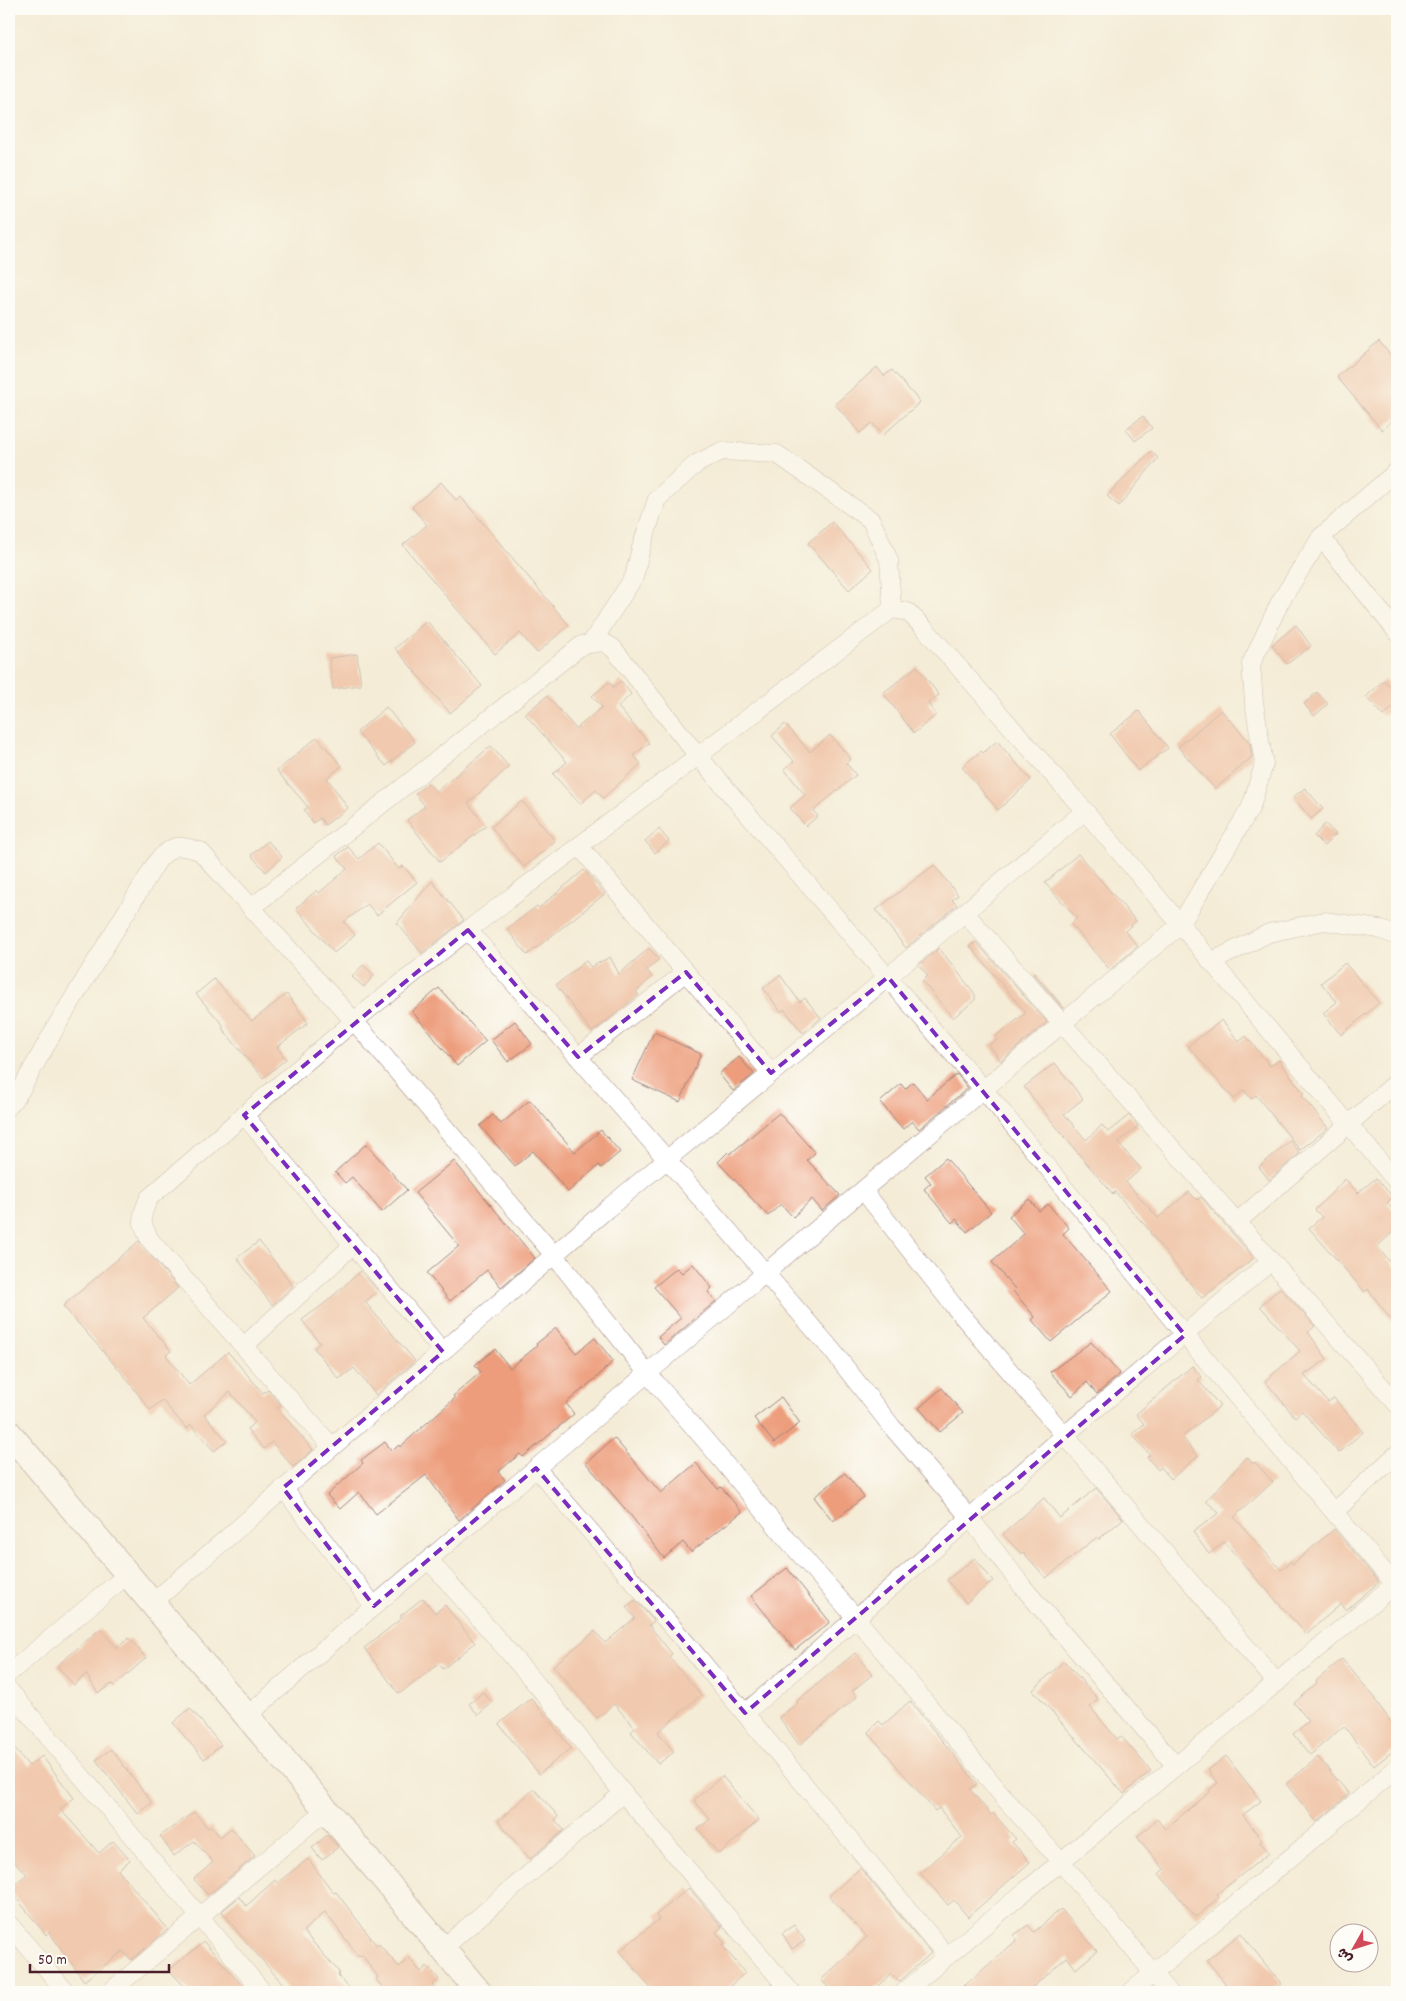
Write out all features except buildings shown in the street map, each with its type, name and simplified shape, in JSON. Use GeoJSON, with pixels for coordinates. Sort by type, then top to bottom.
{"type":"FeatureCollection","features":[{"type":"Feature","properties":{"kind":"street"},"geometry":{"type":"LineString","coordinates":[[592,642],[634,577],[641,548],[658,498],[696,464],[722,451],[777,454],[871,520],[889,560],[892,609]]}},
{"type":"Feature","properties":{"kind":"street"},"geometry":{"type":"LineString","coordinates":[[248,1716],[374,1606],[863,1190],[1180,925],[1251,807],[1264,764],[1254,702],[1251,664],[1280,602],[1320,537],[1397,471]]}},
{"type":"Feature","properties":{"kind":"street"},"geometry":{"type":"LineString","coordinates":[[1320,537],[1397,632]]}},
{"type":"Feature","properties":{"kind":"street"},"geometry":{"type":"LineString","coordinates":[[332,1447],[150,1240],[142,1225],[142,1214],[149,1198],[354,1021],[468,930],[892,609],[908,612],[926,630],[1085,811],[1397,1182]]}},
{"type":"Feature","properties":{"kind":"street"},"geometry":{"type":"LineString","coordinates":[[251,908],[582,645],[592,642],[603,642],[613,648],[698,756],[984,1090],[1185,1335],[1396,1586],[904,1992]]}},
{"type":"Feature","properties":{"kind":"street"},"geometry":{"type":"LineString","coordinates":[[152,1603],[554,1255],[1085,811]]}},
{"type":"Feature","properties":{"kind":"street"},"geometry":{"type":"LineString","coordinates":[[9,1106],[20,1091],[61,1018],[158,860],[170,848],[181,846],[200,852],[354,1021],[554,1255],[648,1374],[856,1618],[1000,1793],[1061,1862],[1169,1992]]}},
{"type":"Feature","properties":{"kind":"street"},"geometry":{"type":"LineString","coordinates":[[579,846],[771,1073]]}},
{"type":"Feature","properties":{"kind":"street"},"geometry":{"type":"LineString","coordinates":[[965,913],[1397,1404]]}},
{"type":"Feature","properties":{"kind":"street"},"geometry":{"type":"LineString","coordinates":[[1211,962],[1269,933],[1324,921],[1379,929],[1397,936]]}},
{"type":"Feature","properties":{"kind":"street"},"geometry":{"type":"LineString","coordinates":[[468,930],[831,1350],[892,1427],[970,1518],[1023,1586],[1176,1766]]}},
{"type":"Feature","properties":{"kind":"street"},"geometry":{"type":"LineString","coordinates":[[578,1057],[686,972]]}},
{"type":"Feature","properties":{"kind":"street"},"geometry":{"type":"LineString","coordinates":[[1237,1222],[1397,1082]]}},
{"type":"Feature","properties":{"kind":"street"},"geometry":{"type":"LineString","coordinates":[[244,1115],[443,1352]]}},
{"type":"Feature","properties":{"kind":"street"},"geometry":{"type":"LineString","coordinates":[[863,1190],[953,1305],[1277,1684]]}},
{"type":"Feature","properties":{"kind":"street"},"geometry":{"type":"LineString","coordinates":[[244,1346],[354,1245]]}},
{"type":"Feature","properties":{"kind":"street"},"geometry":{"type":"LineString","coordinates":[[744,1713],[856,1618],[1065,1435],[1271,1261]]}},
{"type":"Feature","properties":{"kind":"street"},"geometry":{"type":"LineString","coordinates":[[9,1433],[479,1992]]}},
{"type":"Feature","properties":{"kind":"street"},"geometry":{"type":"LineString","coordinates":[[1334,1512],[1397,1454]]}},
{"type":"Feature","properties":{"kind":"street"},"geometry":{"type":"LineString","coordinates":[[536,1468],[947,1956]]}},
{"type":"Feature","properties":{"kind":"street"},"geometry":{"type":"LineString","coordinates":[[283,1488],[374,1606]]}},
{"type":"Feature","properties":{"kind":"street"},"geometry":{"type":"LineString","coordinates":[[429,1560],[538,1686],[623,1793],[791,1992]]}},
{"type":"Feature","properties":{"kind":"street"},"geometry":{"type":"LineString","coordinates":[[9,1673],[128,1574]]}},
{"type":"Feature","properties":{"kind":"street"},"geometry":{"type":"LineString","coordinates":[[9,1690],[263,1992]]}},
{"type":"Feature","properties":{"kind":"street"},"geometry":{"type":"LineString","coordinates":[[1131,1992],[1397,1768]]}},
{"type":"Feature","properties":{"kind":"street"},"geometry":{"type":"LineString","coordinates":[[442,1950],[623,1793]]}},
{"type":"Feature","properties":{"kind":"street"},"geometry":{"type":"LineString","coordinates":[[110,1992],[325,1811]]}},
{"type":"Feature","properties":{"kind":"street"},"geometry":{"type":"LineString","coordinates":[[9,1924],[66,1992]]}},
{"type":"Feature","properties":{"kind":"highlighted area"},"geometry":{"type":"Polygon","coordinates":[[[468,930],[578,1057],[686,972],[771,1073],[888,977],[1185,1335],[745,1713],[536,1468],[374,1606],[283,1488],[443,1352],[244,1115],[468,930]]]}}]}
